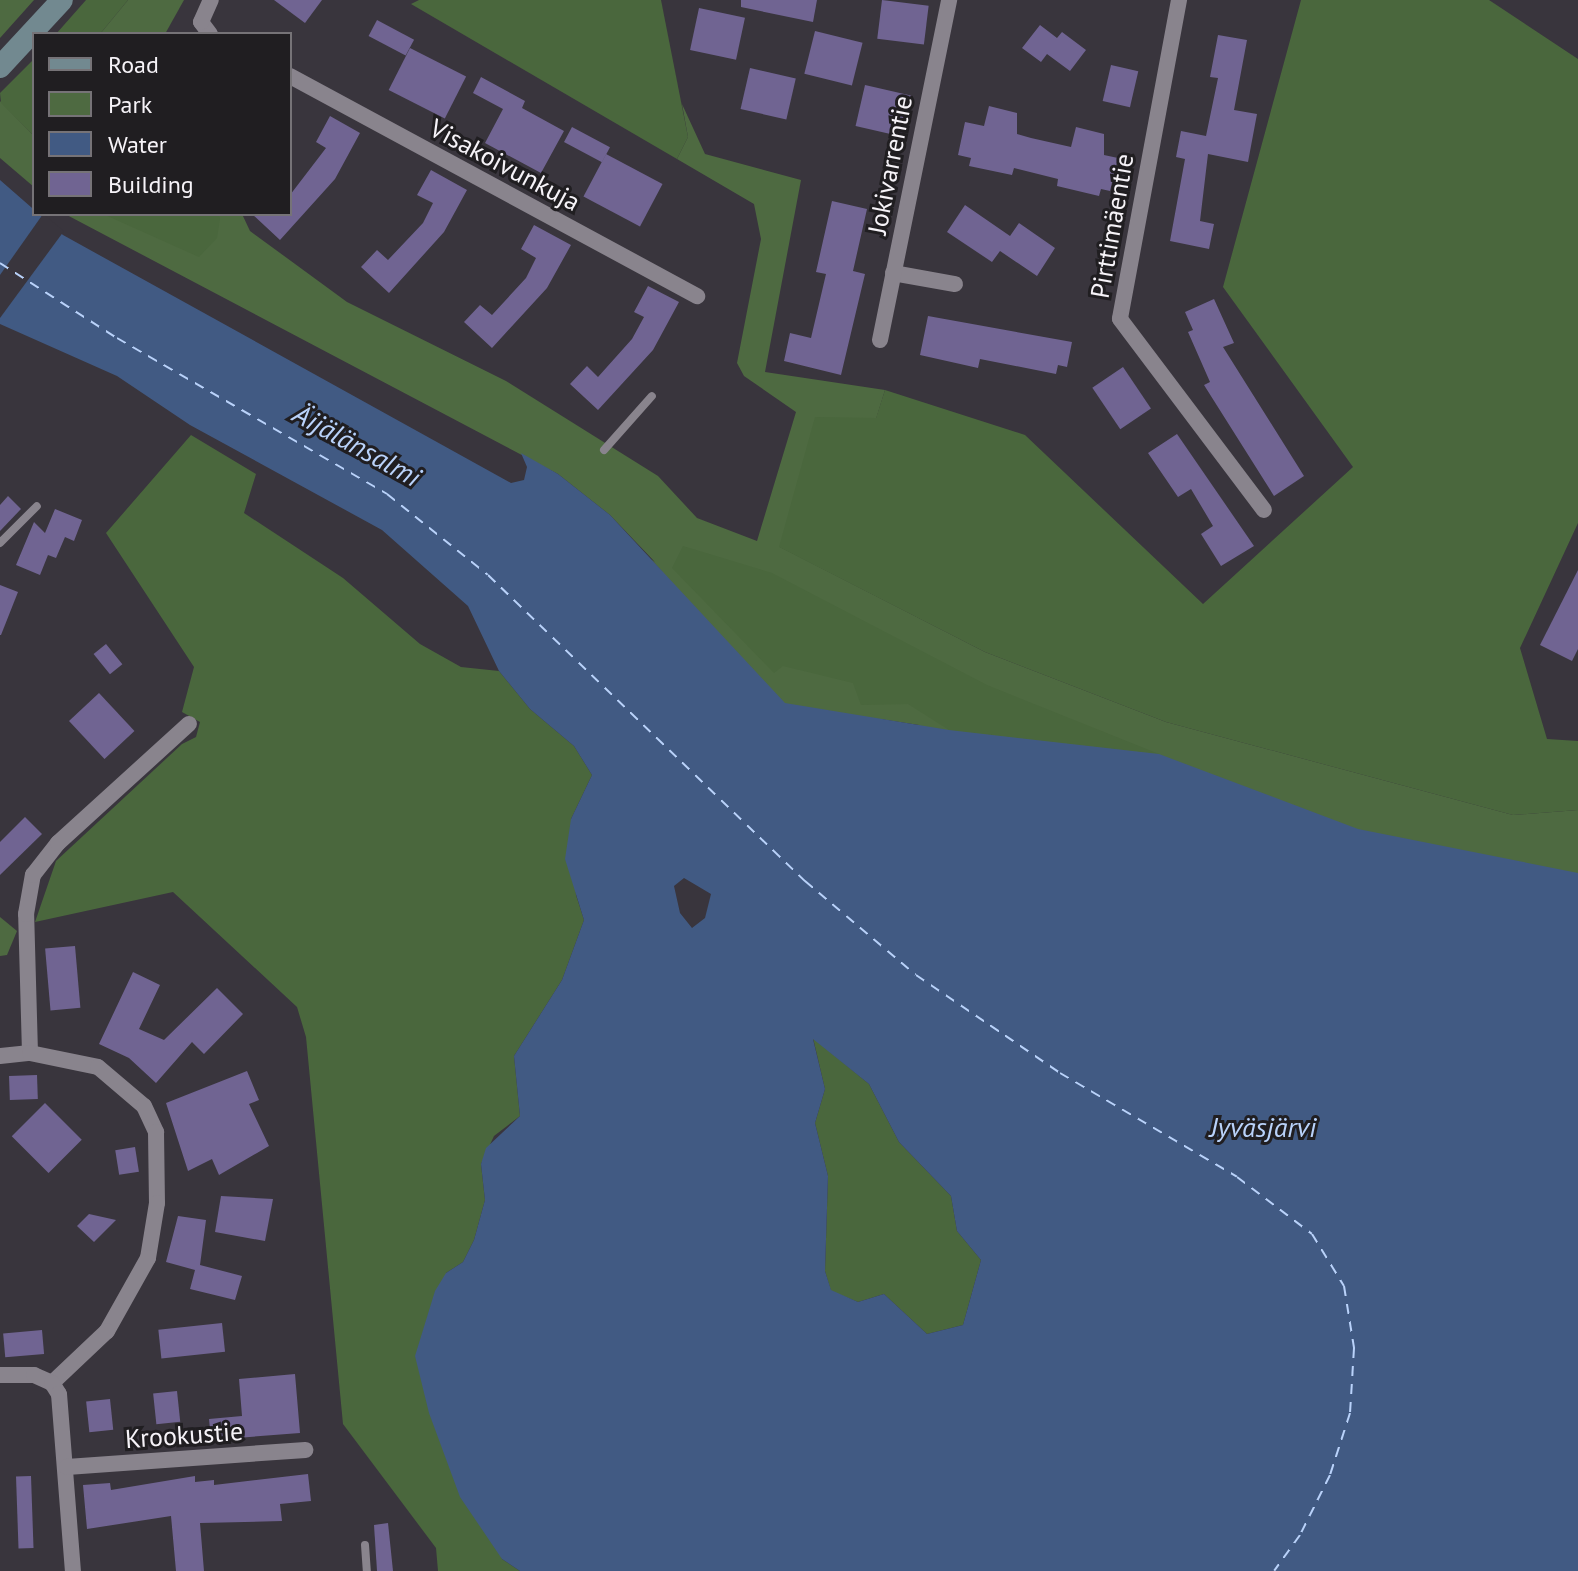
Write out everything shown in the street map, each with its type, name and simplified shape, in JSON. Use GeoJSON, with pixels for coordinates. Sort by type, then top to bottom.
{"type":"FeatureCollection","features":[{"type":"Feature","properties":{"kind":"main road"},"geometry":{"type":"LineString","coordinates":[[33,32],[62,0]]}},
{"type":"Feature","properties":{"kind":"main road"},"geometry":{"type":"LineString","coordinates":[[6,61],[32,33]]}},
{"type":"Feature","properties":{"kind":"street"},"geometry":{"type":"LineString","coordinates":[[206,28],[211,0]]}},
{"type":"Feature","properties":{"kind":"street","name":"Jokivarrentie"},"geometry":{"type":"LineString","coordinates":[[880,340],[949,0]]}},
{"type":"Feature","properties":{"kind":"street","name":"Pirttimäentie"},"geometry":{"type":"LineString","coordinates":[[1179,0],[1120,319],[1264,510]]}},
{"type":"Feature","properties":{"kind":"street","name":"Visakoivunkuja"},"geometry":{"type":"LineString","coordinates":[[292,77],[697,296]]}},
{"type":"Feature","properties":{"kind":"street"},"geometry":{"type":"LineString","coordinates":[[893,273],[955,284]]}},
{"type":"Feature","properties":{"kind":"street"},"geometry":{"type":"LineString","coordinates":[[30,1053],[26,914],[33,875],[58,843],[189,724]]}},
{"type":"Feature","properties":{"kind":"street"},"geometry":{"type":"LineString","coordinates":[[0,1056],[30,1053],[98,1067],[123,1084],[144,1106],[156,1132],[157,1203],[148,1258],[107,1331],[52,1383]]}},
{"type":"Feature","properties":{"kind":"street"},"geometry":{"type":"LineString","coordinates":[[0,1375],[34,1375],[52,1383],[63,1411],[73,1571]]}},
{"type":"Feature","properties":{"kind":"street","name":"Krookustie"},"geometry":{"type":"LineString","coordinates":[[67,1467],[305,1450]]}},
{"type":"Feature","properties":{"kind":"lane"},"geometry":{"type":"LineString","coordinates":[[604,450],[652,396]]}},
{"type":"Feature","properties":{"kind":"lane"},"geometry":{"type":"LineString","coordinates":[[0,543],[37,506]]}},
{"type":"Feature","properties":{"kind":"lane"},"geometry":{"type":"LineString","coordinates":[[365,1545],[367,1571]]}},
{"type":"Feature","properties":{"kind":"green space"},"geometry":{"type":"Polygon","coordinates":[[[0,0],[34,0],[0,38],[0,0]]]}},
{"type":"Feature","properties":{"kind":"green space"},"geometry":{"type":"Polygon","coordinates":[[[86,0],[128,0],[102,32],[58,32],[86,0]]]}},
{"type":"Feature","properties":{"kind":"green space"},"geometry":{"type":"Polygon","coordinates":[[[128,0],[184,0],[166,32],[102,32],[128,0]]]}},
{"type":"Feature","properties":{"kind":"green space"},"geometry":{"type":"Polygon","coordinates":[[[419,0],[661,0],[688,137],[677,159],[411,4],[419,0]]]}},
{"type":"Feature","properties":{"kind":"green space"},"geometry":{"type":"Polygon","coordinates":[[[1301,0],[1489,0],[1578,59],[1578,523],[1520,648],[1547,739],[1578,741],[1578,810],[1513,815],[1166,722],[985,652],[779,547],[815,417],[876,418],[885,390],[1025,435],[1203,604],[1353,467],[1223,287],[1301,0]]]}},
{"type":"Feature","properties":{"kind":"green space"},"geometry":{"type":"Polygon","coordinates":[[[32,61],[32,134],[1,103],[0,93],[32,61]]]}},
{"type":"Feature","properties":{"kind":"green space"},"geometry":{"type":"Polygon","coordinates":[[[0,101],[32,134],[32,185],[0,158],[0,101]]]}},
{"type":"Feature","properties":{"kind":"green space"},"geometry":{"type":"Polygon","coordinates":[[[682,104],[705,154],[801,180],[765,372],[885,390],[876,419],[780,547],[985,652],[1166,722],[1513,815],[1578,810],[1578,942],[946,828],[919,725],[880,719],[895,838],[651,559],[655,562],[610,515],[558,474],[69,216],[243,216],[250,231],[347,302],[506,381],[658,476],[697,518],[757,541],[796,412],[744,376],[737,363],[761,239],[754,204],[677,159],[688,137],[682,104]]]}},
{"type":"Feature","properties":{"kind":"green space"},"geometry":{"type":"Polygon","coordinates":[[[107,216],[219,216],[217,238],[199,257],[107,216]]]}},
{"type":"Feature","properties":{"kind":"green space"},"geometry":{"type":"Polygon","coordinates":[[[191,435],[256,474],[244,513],[343,578],[420,644],[461,667],[499,671],[530,709],[574,746],[592,775],[571,819],[576,895],[584,920],[562,980],[514,1056],[520,1116],[494,1136],[481,1164],[485,1200],[474,1240],[463,1262],[446,1273],[502,1559],[520,1571],[438,1571],[436,1548],[343,1424],[306,1037],[297,1007],[173,892],[35,922],[56,861],[182,744],[196,737],[200,722],[182,712],[194,667],[106,533],[191,435]]]}},
{"type":"Feature","properties":{"kind":"green space"},"geometry":{"type":"Polygon","coordinates":[[[683,546],[772,573],[987,685],[1159,754],[949,730],[908,704],[861,705],[853,683],[783,666],[774,673],[672,568],[683,546]]]}},
{"type":"Feature","properties":{"kind":"green space"},"geometry":{"type":"Polygon","coordinates":[[[0,917],[17,931],[7,955],[0,956],[0,917]]]}},
{"type":"Feature","properties":{"kind":"green space"},"geometry":{"type":"Polygon","coordinates":[[[813,1038],[869,1084],[899,1142],[951,1196],[957,1231],[981,1260],[963,1325],[927,1334],[884,1294],[858,1302],[831,1291],[825,1271],[828,1176],[815,1123],[825,1089],[813,1038]]]}},
{"type":"Feature","properties":{"kind":"water","name":"Jyväsjärvi"},"geometry":{"type":"Polygon","coordinates":[[[0,180],[32,208],[32,216],[41,216],[63,235],[511,483],[524,480],[527,467],[521,453],[558,474],[610,515],[785,703],[949,730],[1159,754],[1358,829],[1578,873],[1578,1571],[520,1571],[502,1559],[460,1497],[429,1413],[415,1356],[435,1291],[446,1273],[463,1262],[474,1240],[485,1200],[481,1164],[486,1148],[520,1116],[514,1056],[562,980],[584,920],[565,859],[571,819],[592,775],[574,746],[530,709],[499,671],[468,606],[382,530],[190,425],[117,376],[0,324],[0,180]],[[684,878],[674,886],[680,913],[692,928],[705,918],[711,894],[684,878]],[[813,1039],[825,1089],[815,1123],[828,1176],[825,1271],[831,1290],[858,1302],[884,1294],[927,1334],[963,1325],[981,1260],[957,1231],[951,1196],[899,1142],[869,1084],[813,1039]]]}},
{"type":"Feature","properties":{"kind":"pier"},"geometry":{"type":"Polygon","coordinates":[[[42,216],[64,231],[0,318],[0,275],[42,216]]]}},
{"type":"Feature","properties":{"kind":"building"},"geometry":{"type":"Polygon","coordinates":[[[274,0],[322,0],[305,23],[274,0]]]}},
{"type":"Feature","properties":{"kind":"building"},"geometry":{"type":"Polygon","coordinates":[[[741,0],[817,0],[813,22],[741,7],[741,0]]]}},
{"type":"Feature","properties":{"kind":"building"},"geometry":{"type":"Polygon","coordinates":[[[882,0],[929,6],[924,44],[877,39],[882,0]]]}},
{"type":"Feature","properties":{"kind":"building"},"geometry":{"type":"Polygon","coordinates":[[[699,8],[745,18],[736,60],[690,50],[699,8]]]}},
{"type":"Feature","properties":{"kind":"building"},"geometry":{"type":"Polygon","coordinates":[[[377,20],[414,40],[406,56],[369,36],[377,20]]]}},
{"type":"Feature","properties":{"kind":"building"},"geometry":{"type":"Polygon","coordinates":[[[1040,25],[1057,38],[1062,32],[1086,50],[1070,71],[1047,54],[1041,62],[1022,48],[1040,25]]]}},
{"type":"Feature","properties":{"kind":"building"},"geometry":{"type":"Polygon","coordinates":[[[815,31],[863,43],[852,86],[804,74],[815,31]]]}},
{"type":"Feature","properties":{"kind":"building"},"geometry":{"type":"Polygon","coordinates":[[[1218,35],[1247,40],[1234,110],[1257,114],[1248,162],[1208,154],[1200,221],[1214,224],[1209,249],[1170,241],[1185,159],[1176,157],[1181,131],[1206,136],[1218,78],[1210,77],[1218,35]]]}},
{"type":"Feature","properties":{"kind":"building"},"geometry":{"type":"Polygon","coordinates":[[[410,48],[466,77],[445,118],[389,90],[410,48]]]}},
{"type":"Feature","properties":{"kind":"building"},"geometry":{"type":"Polygon","coordinates":[[[1111,65],[1138,71],[1130,107],[1103,101],[1111,65]]]}},
{"type":"Feature","properties":{"kind":"building"},"geometry":{"type":"Polygon","coordinates":[[[750,68],[796,79],[786,119],[741,109],[750,68]]]}},
{"type":"Feature","properties":{"kind":"building"},"geometry":{"type":"Polygon","coordinates":[[[481,77],[525,101],[522,108],[564,131],[541,173],[485,143],[503,109],[473,93],[481,77]]]}},
{"type":"Feature","properties":{"kind":"building"},"geometry":{"type":"Polygon","coordinates":[[[865,85],[911,96],[901,136],[856,126],[865,85]]]}},
{"type":"Feature","properties":{"kind":"building"},"geometry":{"type":"Polygon","coordinates":[[[989,106],[1017,113],[1017,134],[1031,138],[1071,147],[1076,127],[1104,134],[1104,155],[1118,158],[1110,191],[1101,189],[1099,196],[1057,186],[1058,179],[1014,168],[1012,175],[969,166],[971,158],[958,155],[965,122],[984,126],[989,106]]]}},
{"type":"Feature","properties":{"kind":"building"},"geometry":{"type":"Polygon","coordinates":[[[330,116],[360,133],[335,179],[280,240],[254,216],[292,216],[292,192],[326,148],[316,142],[330,116]]]}},
{"type":"Feature","properties":{"kind":"building"},"geometry":{"type":"Polygon","coordinates":[[[572,127],[610,147],[602,162],[564,142],[572,127]]]}},
{"type":"Feature","properties":{"kind":"building"},"geometry":{"type":"Polygon","coordinates":[[[606,154],[663,184],[640,226],[583,196],[606,154]]]}},
{"type":"Feature","properties":{"kind":"building"},"geometry":{"type":"Polygon","coordinates":[[[431,170],[467,190],[444,232],[389,293],[361,267],[377,250],[388,260],[423,223],[433,203],[417,195],[431,170]]]}},
{"type":"Feature","properties":{"kind":"building"},"geometry":{"type":"Polygon","coordinates":[[[832,201],[867,209],[853,271],[865,274],[841,375],[784,361],[790,333],[811,338],[826,274],[816,272],[832,201]]]}},
{"type":"Feature","properties":{"kind":"building"},"geometry":{"type":"Polygon","coordinates":[[[965,205],[1010,236],[1019,223],[1055,248],[1037,276],[1000,251],[992,262],[947,232],[965,205]]]}},
{"type":"Feature","properties":{"kind":"building"},"geometry":{"type":"Polygon","coordinates":[[[534,225],[571,245],[547,288],[492,348],[464,322],[480,305],[492,315],[526,278],[536,258],[521,249],[534,225]]]}},
{"type":"Feature","properties":{"kind":"building"},"geometry":{"type":"Polygon","coordinates":[[[648,286],[679,302],[653,350],[598,410],[570,384],[587,366],[598,377],[632,339],[644,317],[634,312],[648,286]]]}},
{"type":"Feature","properties":{"kind":"building"},"geometry":{"type":"Polygon","coordinates":[[[1214,299],[1234,343],[1223,347],[1304,476],[1274,496],[1204,385],[1210,382],[1188,332],[1193,330],[1185,312],[1214,299]]]}},
{"type":"Feature","properties":{"kind":"building"},"geometry":{"type":"Polygon","coordinates":[[[928,316],[1072,342],[1067,367],[1058,365],[1056,374],[980,359],[978,368],[920,355],[928,316]]]}},
{"type":"Feature","properties":{"kind":"building"},"geometry":{"type":"Polygon","coordinates":[[[1123,367],[1151,408],[1120,429],[1092,388],[1123,367]]]}},
{"type":"Feature","properties":{"kind":"building"},"geometry":{"type":"Polygon","coordinates":[[[1177,434],[1254,546],[1221,566],[1201,534],[1213,526],[1191,489],[1178,497],[1148,453],[1177,434]]]}},
{"type":"Feature","properties":{"kind":"building"},"geometry":{"type":"Polygon","coordinates":[[[8,496],[21,509],[0,531],[0,505],[8,496]]]}},
{"type":"Feature","properties":{"kind":"building"},"geometry":{"type":"Polygon","coordinates":[[[55,509],[82,520],[74,541],[65,537],[56,558],[48,555],[40,575],[16,565],[34,522],[45,533],[55,509]]]}},
{"type":"Feature","properties":{"kind":"building"},"geometry":{"type":"Polygon","coordinates":[[[1578,570],[1578,649],[1572,661],[1540,645],[1578,570]]]}},
{"type":"Feature","properties":{"kind":"building"},"geometry":{"type":"Polygon","coordinates":[[[0,585],[18,592],[1,635],[0,635],[0,585]]]}},
{"type":"Feature","properties":{"kind":"building"},"geometry":{"type":"Polygon","coordinates":[[[106,644],[122,664],[110,674],[94,654],[106,644]]]}},
{"type":"Feature","properties":{"kind":"building"},"geometry":{"type":"Polygon","coordinates":[[[99,693],[134,731],[104,759],[69,721],[99,693]]]}},
{"type":"Feature","properties":{"kind":"building"},"geometry":{"type":"Polygon","coordinates":[[[25,817],[42,834],[0,875],[0,842],[25,817]]]}},
{"type":"Feature","properties":{"kind":"building"},"geometry":{"type":"Polygon","coordinates":[[[75,946],[80,1008],[51,1010],[45,949],[75,946]]]}},
{"type":"Feature","properties":{"kind":"building"},"geometry":{"type":"Polygon","coordinates":[[[133,972],[160,985],[139,1029],[164,1040],[217,988],[243,1014],[204,1054],[192,1042],[156,1083],[129,1058],[99,1044],[133,972]]]}},
{"type":"Feature","properties":{"kind":"building"},"geometry":{"type":"Polygon","coordinates":[[[247,1071],[259,1100],[249,1104],[269,1146],[219,1175],[212,1159],[188,1171],[166,1103],[247,1071]]]}},
{"type":"Feature","properties":{"kind":"building"},"geometry":{"type":"Polygon","coordinates":[[[37,1075],[38,1099],[10,1100],[9,1076],[37,1075]]]}},
{"type":"Feature","properties":{"kind":"building"},"geometry":{"type":"Polygon","coordinates":[[[45,1103],[82,1140],[49,1173],[12,1136],[45,1103]]]}},
{"type":"Feature","properties":{"kind":"building"},"geometry":{"type":"Polygon","coordinates":[[[135,1147],[139,1172],[119,1175],[115,1150],[135,1147]]]}},
{"type":"Feature","properties":{"kind":"building"},"geometry":{"type":"Polygon","coordinates":[[[221,1196],[273,1199],[265,1241],[215,1232],[221,1196]]]}},
{"type":"Feature","properties":{"kind":"building"},"geometry":{"type":"Polygon","coordinates":[[[89,1214],[116,1220],[94,1242],[77,1226],[89,1214]]]}},
{"type":"Feature","properties":{"kind":"building"},"geometry":{"type":"Polygon","coordinates":[[[178,1216],[206,1220],[200,1265],[242,1276],[235,1300],[190,1289],[195,1270],[166,1262],[178,1216]]]}},
{"type":"Feature","properties":{"kind":"building"},"geometry":{"type":"Polygon","coordinates":[[[222,1323],[225,1352],[161,1359],[158,1330],[222,1323]]]}},
{"type":"Feature","properties":{"kind":"building"},"geometry":{"type":"Polygon","coordinates":[[[42,1330],[44,1354],[5,1357],[3,1333],[42,1330]]]}},
{"type":"Feature","properties":{"kind":"building"},"geometry":{"type":"Polygon","coordinates":[[[295,1374],[300,1433],[211,1440],[209,1419],[242,1416],[239,1379],[295,1374]]]}},
{"type":"Feature","properties":{"kind":"building"},"geometry":{"type":"Polygon","coordinates":[[[177,1391],[180,1422],[156,1424],[153,1394],[177,1391]]]}},
{"type":"Feature","properties":{"kind":"building"},"geometry":{"type":"Polygon","coordinates":[[[110,1399],[113,1430],[89,1432],[86,1402],[110,1399]]]}},
{"type":"Feature","properties":{"kind":"building"},"geometry":{"type":"Polygon","coordinates":[[[308,1474],[311,1501],[280,1504],[282,1521],[200,1523],[204,1571],[176,1571],[171,1516],[87,1529],[83,1485],[110,1483],[111,1490],[195,1476],[195,1482],[214,1480],[214,1485],[308,1474]]]}},
{"type":"Feature","properties":{"kind":"building"},"geometry":{"type":"Polygon","coordinates":[[[31,1476],[34,1548],[19,1548],[16,1477],[31,1476]]]}},
{"type":"Feature","properties":{"kind":"building"},"geometry":{"type":"Polygon","coordinates":[[[388,1523],[393,1571],[377,1571],[374,1525],[388,1523]]]}},
{"type":"Feature","properties":{"kind":"ferry route"},"geometry":{"type":"LineString","coordinates":[[0,263],[117,338],[387,494],[488,575],[805,881],[916,975],[1060,1073],[1237,1177],[1312,1234],[1344,1286],[1354,1348],[1350,1413],[1330,1475],[1300,1535],[1274,1571]]}},
{"type":"Feature","properties":{"kind":"water label","name":"Äijälänsalmi"},"geometry":{"type":"Point","coordinates":[357,445]}}]}
